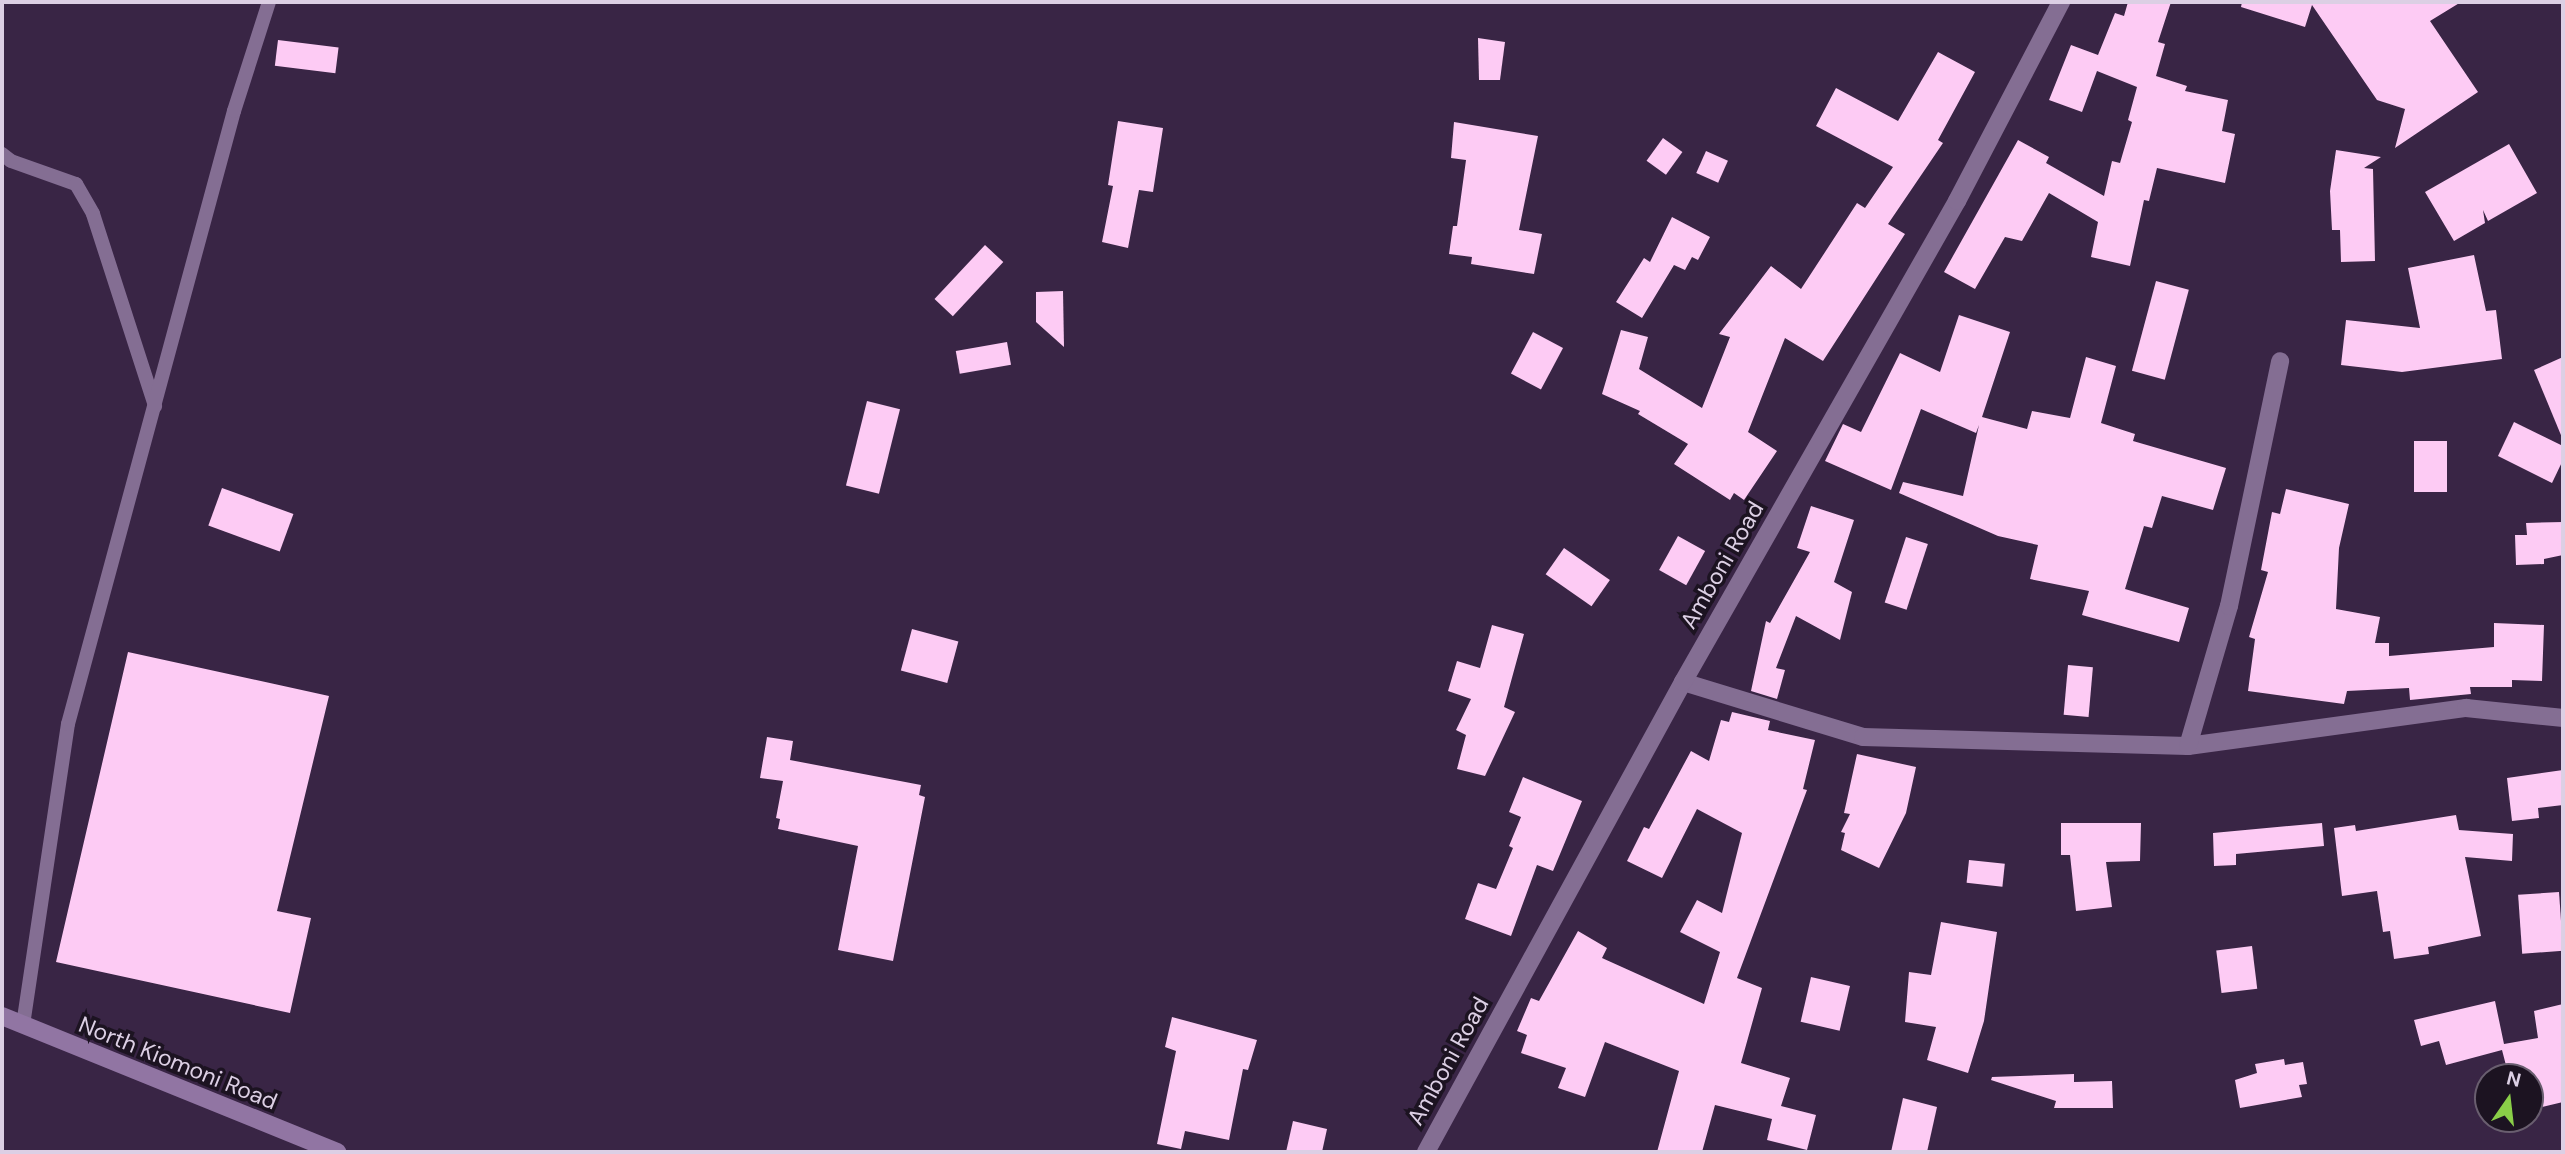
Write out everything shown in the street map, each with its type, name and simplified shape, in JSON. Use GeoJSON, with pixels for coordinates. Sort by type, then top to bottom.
{"type":"FeatureCollection","features":[{"type":"Feature","properties":{"kind":"main road","name":"North Kiomoni Road"},"geometry":{"type":"LineString","coordinates":[[2,1016],[337,1152]]}},
{"type":"Feature","properties":{"kind":"street","name":"Amboni Road"},"geometry":{"type":"LineString","coordinates":[[1426,1152],[1683,682],[1956,201],[2062,2]]}},
{"type":"Feature","properties":{"kind":"street"},"geometry":{"type":"LineString","coordinates":[[2189,746],[2229,606],[2280,361]]}},
{"type":"Feature","properties":{"kind":"street"},"geometry":{"type":"LineString","coordinates":[[1683,682],[1863,737],[2189,746],[2466,708],[2563,718]]}},
{"type":"Feature","properties":{"kind":"lane"},"geometry":{"type":"LineString","coordinates":[[23,1025],[68,723],[234,111],[269,2]]}},
{"type":"Feature","properties":{"kind":"lane"},"geometry":{"type":"LineString","coordinates":[[2,154],[11,161],[76,184],[93,214],[155,406]]}},
{"type":"Feature","properties":{"kind":"building"},"geometry":{"type":"Polygon","coordinates":[[[2128,2],[2171,2],[2158,42],[2165,44],[2156,76],[2187,86],[2185,91],[2228,100],[2222,131],[2235,134],[2225,183],[2157,168],[2149,201],[2144,200],[2130,266],[2091,257],[2098,222],[2049,193],[2022,241],[2005,237],[1975,289],[1944,272],[2018,140],[2049,157],[2046,163],[2104,196],[2112,161],[2120,163],[2132,122],[2128,120],[2137,87],[2097,71],[2082,112],[2049,100],[2071,45],[2098,55],[2115,13],[2124,16],[2128,2]]]}},
{"type":"Feature","properties":{"kind":"building"},"geometry":{"type":"Polygon","coordinates":[[[2242,2],[2461,2],[2430,21],[2478,92],[2395,148],[2405,109],[2377,100],[2312,5],[2305,27],[2241,7],[2242,2]]]}},
{"type":"Feature","properties":{"kind":"building"},"geometry":{"type":"Polygon","coordinates":[[[1478,38],[1505,42],[1500,80],[1479,80],[1478,38]]]}},
{"type":"Feature","properties":{"kind":"building"},"geometry":{"type":"Polygon","coordinates":[[[278,40],[339,47],[335,73],[275,66],[278,40]]]}},
{"type":"Feature","properties":{"kind":"building"},"geometry":{"type":"Polygon","coordinates":[[[1938,52],[1975,72],[1938,140],[1943,143],[1888,224],[1905,234],[1823,361],[1785,338],[1748,432],[1777,451],[1744,500],[1734,493],[1730,500],[1674,464],[1688,444],[1638,414],[1640,411],[1602,394],[1621,330],[1648,337],[1639,369],[1702,408],[1730,337],[1719,334],[1771,266],[1801,289],[1857,203],[1865,208],[1893,167],[1816,126],[1836,88],[1898,121],[1938,52]]]}},
{"type":"Feature","properties":{"kind":"building"},"geometry":{"type":"Polygon","coordinates":[[[1118,121],[1163,128],[1153,192],[1139,190],[1128,248],[1102,242],[1113,186],[1108,185],[1118,121]]]}},
{"type":"Feature","properties":{"kind":"building"},"geometry":{"type":"Polygon","coordinates":[[[1454,122],[1538,136],[1519,230],[1542,234],[1534,274],[1471,264],[1472,257],[1449,254],[1453,226],[1457,226],[1466,160],[1451,158],[1454,122]]]}},
{"type":"Feature","properties":{"kind":"building"},"geometry":{"type":"Polygon","coordinates":[[[1663,138],[1682,152],[1666,175],[1647,161],[1663,138]]]}},
{"type":"Feature","properties":{"kind":"building"},"geometry":{"type":"Polygon","coordinates":[[[2509,144],[2537,193],[2488,221],[2483,210],[2485,223],[2454,241],[2425,192],[2509,144]]]}},
{"type":"Feature","properties":{"kind":"building"},"geometry":{"type":"Polygon","coordinates":[[[2336,150],[2381,157],[2364,168],[2373,169],[2375,261],[2341,262],[2340,230],[2332,230],[2330,191],[2336,150]]]}},
{"type":"Feature","properties":{"kind":"building"},"geometry":{"type":"Polygon","coordinates":[[[1706,151],[1728,161],[1718,183],[1696,173],[1706,151]]]}},
{"type":"Feature","properties":{"kind":"building"},"geometry":{"type":"Polygon","coordinates":[[[1672,217],[1710,237],[1698,260],[1692,257],[1685,270],[1674,265],[1642,318],[1616,302],[1644,258],[1650,262],[1672,217]]]}},
{"type":"Feature","properties":{"kind":"building"},"geometry":{"type":"Polygon","coordinates":[[[985,245],[1003,262],[953,316],[935,299],[985,245]]]}},
{"type":"Feature","properties":{"kind":"building"},"geometry":{"type":"Polygon","coordinates":[[[2474,255],[2486,311],[2496,310],[2502,359],[2402,372],[2341,365],[2346,320],[2420,328],[2408,268],[2474,255]]]}},
{"type":"Feature","properties":{"kind":"building"},"geometry":{"type":"Polygon","coordinates":[[[2156,281],[2189,290],[2165,380],[2132,371],[2156,281]]]}},
{"type":"Feature","properties":{"kind":"building"},"geometry":{"type":"Polygon","coordinates":[[[1063,291],[1064,347],[1036,322],[1036,292],[1063,291]]]}},
{"type":"Feature","properties":{"kind":"building"},"geometry":{"type":"Polygon","coordinates":[[[1959,315],[2010,332],[1982,417],[2027,429],[2032,411],[2070,418],[2086,357],[2116,366],[2101,423],[2135,434],[2133,441],[2226,468],[2213,510],[2162,496],[2152,528],[2144,526],[2125,589],[2189,608],[2179,642],[2082,615],[2089,591],[2030,579],[2038,545],[1998,536],[1899,493],[1903,482],[1963,496],[1979,425],[1976,433],[1921,409],[1891,490],[1825,461],[1843,424],[1861,432],[1900,353],[1940,372],[1959,315]]]}},
{"type":"Feature","properties":{"kind":"building"},"geometry":{"type":"Polygon","coordinates":[[[1533,332],[1563,348],[1541,389],[1511,373],[1533,332]]]}},
{"type":"Feature","properties":{"kind":"building"},"geometry":{"type":"Polygon","coordinates":[[[1007,342],[1011,365],[960,374],[956,351],[1007,342]]]}},
{"type":"Feature","properties":{"kind":"building"},"geometry":{"type":"Polygon","coordinates":[[[2563,357],[2563,440],[2534,370],[2563,357]]]}},
{"type":"Feature","properties":{"kind":"building"},"geometry":{"type":"Polygon","coordinates":[[[867,401],[900,409],[879,494],[846,485],[867,401]]]}},
{"type":"Feature","properties":{"kind":"building"},"geometry":{"type":"Polygon","coordinates":[[[2514,422],[2563,446],[2563,460],[2552,483],[2498,456],[2514,422]]]}},
{"type":"Feature","properties":{"kind":"building"},"geometry":{"type":"Polygon","coordinates":[[[2414,441],[2447,441],[2447,492],[2414,492],[2414,441]]]}},
{"type":"Feature","properties":{"kind":"building"},"geometry":{"type":"Polygon","coordinates":[[[222,488],[293,514],[280,552],[208,526],[222,488]]]}},
{"type":"Feature","properties":{"kind":"building"},"geometry":{"type":"Polygon","coordinates":[[[2286,489],[2349,504],[2339,548],[2336,609],[2380,617],[2375,643],[2389,643],[2389,656],[2494,647],[2494,623],[2544,625],[2542,681],[2512,680],[2512,687],[2470,687],[2471,694],[2410,700],[2409,688],[2347,691],[2344,704],[2248,691],[2255,639],[2249,637],[2268,572],[2261,570],[2272,512],[2280,514],[2286,489]]]}},
{"type":"Feature","properties":{"kind":"building"},"geometry":{"type":"Polygon","coordinates":[[[1811,506],[1854,520],[1834,582],[1852,592],[1840,640],[1796,616],[1776,668],[1785,670],[1777,699],[1751,691],[1766,621],[1770,623],[1810,552],[1797,548],[1811,506]]]}},
{"type":"Feature","properties":{"kind":"building"},"geometry":{"type":"Polygon","coordinates":[[[2563,522],[2563,555],[2544,559],[2544,564],[2516,565],[2515,535],[2527,535],[2526,523],[2563,522]]]}},
{"type":"Feature","properties":{"kind":"building"},"geometry":{"type":"Polygon","coordinates":[[[1678,536],[1705,551],[1686,585],[1659,570],[1678,536]]]}},
{"type":"Feature","properties":{"kind":"building"},"geometry":{"type":"Polygon","coordinates":[[[1906,537],[1928,544],[1907,610],[1885,603],[1906,537]]]}},
{"type":"Feature","properties":{"kind":"building"},"geometry":{"type":"Polygon","coordinates":[[[1564,548],[1610,580],[1592,606],[1546,574],[1564,548]]]}},
{"type":"Feature","properties":{"kind":"building"},"geometry":{"type":"Polygon","coordinates":[[[1492,625],[1524,634],[1504,707],[1515,712],[1485,776],[1457,769],[1466,735],[1456,730],[1471,699],[1448,691],[1457,661],[1480,668],[1492,625]]]}},
{"type":"Feature","properties":{"kind":"building"},"geometry":{"type":"Polygon","coordinates":[[[912,629],[958,641],[947,683],[901,671],[912,629]]]}},
{"type":"Feature","properties":{"kind":"building"},"geometry":{"type":"Polygon","coordinates":[[[128,652],[329,696],[277,911],[311,918],[290,1013],[56,962],[128,652]]]}},
{"type":"Feature","properties":{"kind":"building"},"geometry":{"type":"Polygon","coordinates":[[[2068,665],[2093,667],[2089,717],[2064,715],[2068,665]]]}},
{"type":"Feature","properties":{"kind":"building"},"geometry":{"type":"Polygon","coordinates":[[[1732,712],[1770,721],[1768,730],[1815,740],[1803,789],[1807,790],[1737,978],[1762,988],[1741,1063],[1790,1078],[1781,1106],[1816,1115],[1807,1150],[1767,1140],[1772,1119],[1715,1105],[1702,1152],[1657,1152],[1679,1071],[1605,1042],[1585,1097],[1558,1088],[1566,1068],[1521,1053],[1527,1035],[1517,1031],[1531,998],[1539,1001],[1578,931],[1607,948],[1602,958],[1704,1004],[1720,952],[1680,932],[1697,900],[1722,913],[1742,833],[1697,809],[1662,878],[1627,861],[1644,827],[1649,829],[1691,751],[1709,761],[1721,720],[1729,722],[1732,712]]]}},
{"type":"Feature","properties":{"kind":"building"},"geometry":{"type":"Polygon","coordinates":[[[767,737],[793,741],[790,760],[921,785],[919,795],[925,797],[893,961],[838,950],[858,846],[778,829],[780,819],[776,818],[783,781],[760,778],[767,737]]]}},
{"type":"Feature","properties":{"kind":"building"},"geometry":{"type":"Polygon","coordinates":[[[1857,754],[1916,767],[1906,813],[1879,868],[1841,850],[1845,833],[1841,832],[1850,814],[1844,813],[1857,754]]]}},
{"type":"Feature","properties":{"kind":"building"},"geometry":{"type":"Polygon","coordinates":[[[2563,770],[2563,805],[2538,808],[2539,818],[2512,821],[2507,778],[2563,770]]]}},
{"type":"Feature","properties":{"kind":"building"},"geometry":{"type":"Polygon","coordinates":[[[1523,777],[1582,801],[1553,871],[1537,865],[1511,936],[1465,919],[1478,883],[1496,889],[1513,848],[1509,846],[1521,817],[1509,812],[1523,777]]]}},
{"type":"Feature","properties":{"kind":"building"},"geometry":{"type":"Polygon","coordinates":[[[2456,815],[2459,830],[2513,834],[2512,861],[2465,857],[2481,936],[2428,947],[2429,954],[2394,959],[2390,931],[2383,932],[2377,891],[2342,896],[2334,828],[2355,825],[2356,831],[2456,815]]]}},
{"type":"Feature","properties":{"kind":"building"},"geometry":{"type":"Polygon","coordinates":[[[2061,823],[2141,823],[2140,861],[2106,862],[2112,907],[2076,911],[2070,855],[2061,855],[2061,823]]]}},
{"type":"Feature","properties":{"kind":"building"},"geometry":{"type":"Polygon","coordinates":[[[2322,823],[2324,846],[2236,854],[2236,865],[2214,866],[2213,833],[2322,823]]]}},
{"type":"Feature","properties":{"kind":"building"},"geometry":{"type":"Polygon","coordinates":[[[1969,860],[2005,864],[2002,887],[1967,883],[1969,860]]]}},
{"type":"Feature","properties":{"kind":"building"},"geometry":{"type":"Polygon","coordinates":[[[2559,892],[2563,951],[2522,954],[2518,895],[2559,892]]]}},
{"type":"Feature","properties":{"kind":"building"},"geometry":{"type":"Polygon","coordinates":[[[1941,922],[1997,932],[1984,1021],[1968,1073],[1927,1060],[1936,1027],[1905,1022],[1909,972],[1931,975],[1941,922]]]}},
{"type":"Feature","properties":{"kind":"building"},"geometry":{"type":"Polygon","coordinates":[[[2252,946],[2257,989],[2222,993],[2216,950],[2252,946]]]}},
{"type":"Feature","properties":{"kind":"building"},"geometry":{"type":"Polygon","coordinates":[[[1811,977],[1850,986],[1840,1031],[1801,1022],[1811,977]]]}},
{"type":"Feature","properties":{"kind":"building"},"geometry":{"type":"Polygon","coordinates":[[[2495,1001],[2504,1044],[2538,1038],[2534,1011],[2563,1004],[2563,1102],[2544,1107],[2544,1063],[2505,1063],[2502,1050],[2446,1065],[2439,1041],[2421,1046],[2414,1020],[2495,1001]]]}},
{"type":"Feature","properties":{"kind":"building"},"geometry":{"type":"Polygon","coordinates":[[[1172,1017],[1257,1040],[1248,1070],[1243,1069],[1229,1140],[1185,1131],[1181,1149],[1157,1144],[1176,1051],[1165,1047],[1172,1017]]]}},
{"type":"Feature","properties":{"kind":"building"},"geometry":{"type":"Polygon","coordinates":[[[2284,1059],[2285,1065],[2303,1062],[2307,1084],[2299,1085],[2302,1097],[2240,1108],[2235,1080],[2257,1073],[2255,1064],[2284,1059]]]}},
{"type":"Feature","properties":{"kind":"building"},"geometry":{"type":"Polygon","coordinates":[[[2074,1074],[2074,1082],[2112,1081],[2113,1108],[2054,1108],[2056,1101],[1991,1080],[1992,1077],[2074,1074]]]}},
{"type":"Feature","properties":{"kind":"building"},"geometry":{"type":"Polygon","coordinates":[[[1903,1098],[1937,1107],[1927,1152],[1891,1152],[1903,1098]]]}},
{"type":"Feature","properties":{"kind":"building"},"geometry":{"type":"Polygon","coordinates":[[[1293,1121],[1327,1129],[1322,1152],[1286,1152],[1293,1121]]]}}]}
